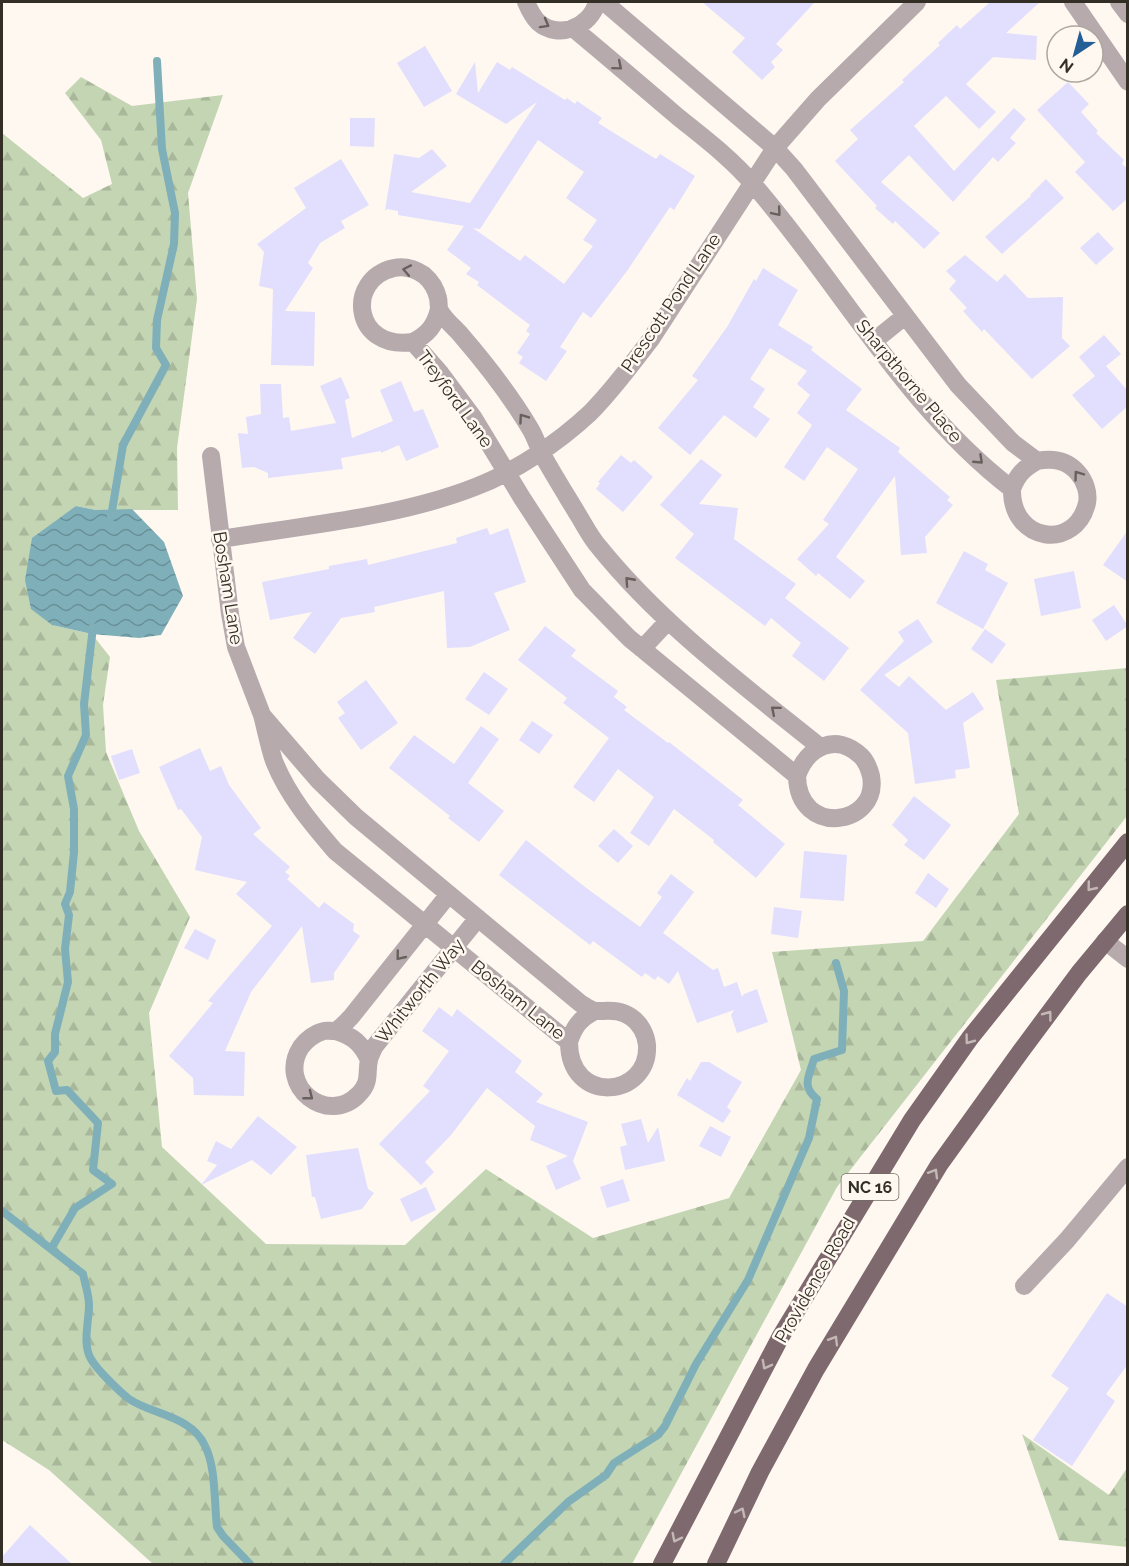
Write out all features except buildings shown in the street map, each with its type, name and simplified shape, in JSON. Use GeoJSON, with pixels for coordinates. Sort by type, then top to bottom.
{"type":"FeatureCollection","features":[{"type":"Feature","properties":{"kind":"main road","name":"Providence Road"},"geometry":{"type":"LineString","coordinates":[[662,1564],[781,1336],[912,1120],[970,1038],[1128,842]]}},
{"type":"Feature","properties":{"kind":"main road","name":"NC 16"},"geometry":{"type":"LineString","coordinates":[[716,1564],[760,1472],[816,1369],[939,1165],[1021,1051],[1105,941],[1128,915]]}},
{"type":"Feature","properties":{"kind":"street"},"geometry":{"type":"LineString","coordinates":[[526,2],[538,22],[549,28],[561,30],[584,24],[591,16],[597,2]]}},
{"type":"Feature","properties":{"kind":"street","name":"Sharpthorne Place"},"geometry":{"type":"LineString","coordinates":[[604,2],[775,148],[794,169],[958,385],[1013,443],[1037,461]]}},
{"type":"Feature","properties":{"kind":"street","name":"Prescott Pond Lane"},"geometry":{"type":"LineString","coordinates":[[220,539],[366,516],[436,500],[478,487],[541,452],[589,413],[629,368],[651,339],[775,148],[818,99],[917,2]]}},
{"type":"Feature","properties":{"kind":"street"},"geometry":{"type":"LineString","coordinates":[[1073,2],[1126,76]]}},
{"type":"Feature","properties":{"kind":"street"},"geometry":{"type":"LineString","coordinates":[[1119,2],[1128,14]]}},
{"type":"Feature","properties":{"kind":"street","name":"Sharpthorne Place"},"geometry":{"type":"LineString","coordinates":[[573,28],[721,152],[751,182],[801,242],[911,388],[957,440],[1012,489]]}},
{"type":"Feature","properties":{"kind":"street","name":"Treyford Lane"},"geometry":{"type":"LineString","coordinates":[[797,776],[628,638],[582,590],[506,473],[474,417],[441,374],[413,342],[400,344],[387,342],[367,326],[362,300],[366,288],[374,277],[386,270],[398,267],[417,272],[432,284],[438,296],[439,309],[481,358],[531,430],[541,452],[597,545],[668,621],[820,747]]}},
{"type":"Feature","properties":{"kind":"street"},"geometry":{"type":"LineString","coordinates":[[413,342],[431,330],[439,309]]}},
{"type":"Feature","properties":{"kind":"street"},"geometry":{"type":"LineString","coordinates":[[874,341],[905,316]]}},
{"type":"Feature","properties":{"kind":"street","name":"Bosham Lane"},"geometry":{"type":"LineString","coordinates":[[211,456],[225,586],[236,646],[262,715],[273,759],[287,790],[335,850],[569,1042],[569,1056],[574,1068],[583,1079],[595,1086],[608,1088],[621,1085],[637,1074],[646,1056],[647,1042],[642,1029],[633,1019],[622,1012],[608,1009],[595,1011],[580,1003],[356,817],[318,780],[262,715]]}},
{"type":"Feature","properties":{"kind":"street"},"geometry":{"type":"LineString","coordinates":[[1049,459],[1062,461],[1072,466],[1081,476],[1088,499],[1085,511],[1078,522],[1068,530],[1057,534],[1044,534],[1033,531],[1022,523],[1015,513],[1012,489],[1021,472],[1037,461],[1049,459]]}},
{"type":"Feature","properties":{"kind":"street"},"geometry":{"type":"LineString","coordinates":[[642,650],[668,621]]}},
{"type":"Feature","properties":{"kind":"street"},"geometry":{"type":"LineString","coordinates":[[832,744],[855,751],[864,759],[870,770],[872,782],[870,794],[864,805],[855,813],[844,818],[831,819],[819,816],[802,800],[797,788],[797,776],[801,764],[809,754],[820,747],[832,744]]}},
{"type":"Feature","properties":{"kind":"street","name":"Whitworth Way"},"geometry":{"type":"LineString","coordinates":[[449,894],[351,1017],[336,1031],[324,1031],[312,1036],[302,1044],[296,1056],[294,1068],[296,1080],[307,1096],[323,1105],[336,1106],[359,1095],[366,1085],[369,1060],[375,1047],[478,918]]}},
{"type":"Feature","properties":{"kind":"street"},"geometry":{"type":"LineString","coordinates":[[1105,941],[1128,959]]}},
{"type":"Feature","properties":{"kind":"street"},"geometry":{"type":"LineString","coordinates":[[569,1042],[578,1023],[595,1011]]}},
{"type":"Feature","properties":{"kind":"street"},"geometry":{"type":"LineString","coordinates":[[336,1031],[348,1034],[357,1040],[369,1060]]}},
{"type":"Feature","properties":{"kind":"street"},"geometry":{"type":"LineString","coordinates":[[1024,1286],[1067,1240],[1128,1167]]}},
{"type":"Feature","properties":{"kind":"green space"},"geometry":{"type":"Polygon","coordinates":[[[81,77],[132,106],[223,95],[188,193],[197,299],[177,448],[178,510],[96,510],[76,506],[52,625],[92,634],[110,657],[103,705],[106,752],[139,831],[190,917],[149,1013],[162,1147],[266,1244],[405,1245],[486,1169],[593,1238],[729,1198],[801,1070],[772,952],[923,941],[1019,814],[996,680],[1127,668],[1127,816],[837,1187],[632,1564],[153,1564],[49,1470],[2,1440],[2,133],[83,198],[112,184],[101,140],[65,93],[81,77]]]}},
{"type":"Feature","properties":{"kind":"green space"},"geometry":{"type":"Polygon","coordinates":[[[1022,1434],[1109,1495],[1127,1468],[1127,1547],[1059,1540],[1022,1434]]]}},
{"type":"Feature","properties":{"kind":"water"},"geometry":{"type":"Polygon","coordinates":[[[76,506],[96,510],[132,509],[164,542],[183,596],[161,635],[139,638],[92,634],[52,625],[31,609],[25,580],[32,538],[76,506]]]}},
{"type":"Feature","properties":{"kind":"waterway"},"geometry":{"type":"LineString","coordinates":[[111,517],[123,445],[166,365],[156,348],[157,320],[174,244],[175,213],[162,149],[157,61]]}},
{"type":"Feature","properties":{"kind":"waterway"},"geometry":{"type":"LineString","coordinates":[[51,1249],[75,1208],[112,1184],[93,1170],[98,1123],[67,1090],[56,1091],[48,1061],[55,1052],[55,1034],[68,982],[65,949],[69,915],[65,904],[70,892],[74,852],[74,809],[68,776],[86,735],[84,704],[93,627]]}},
{"type":"Feature","properties":{"kind":"waterway"},"geometry":{"type":"LineString","coordinates":[[504,1564],[568,1502],[606,1475],[614,1463],[658,1435],[665,1426],[696,1364],[748,1280],[809,1138],[817,1099],[809,1090],[808,1085],[814,1059],[842,1050],[844,991],[836,963]]}},
{"type":"Feature","properties":{"kind":"waterway"},"geometry":{"type":"LineString","coordinates":[[2,1211],[83,1274],[89,1301],[87,1347],[98,1369],[129,1399],[182,1422],[199,1436],[209,1454],[211,1464],[217,1527],[250,1564]]}}]}
